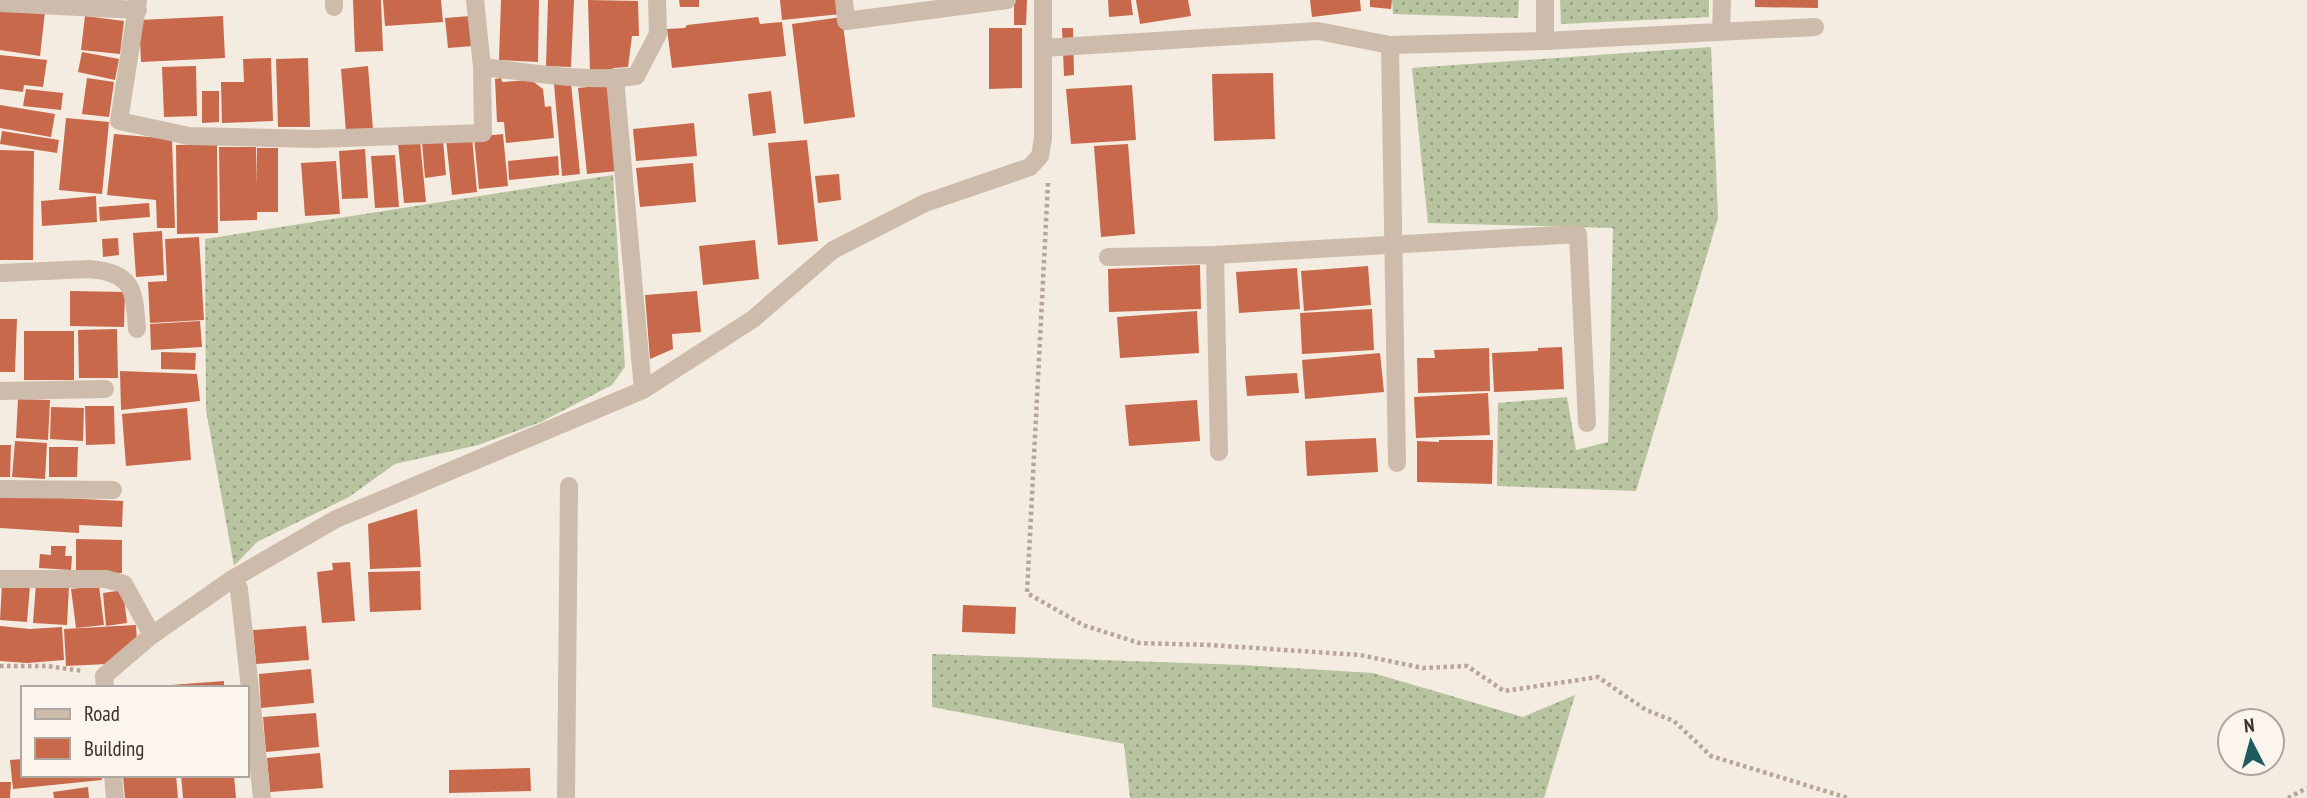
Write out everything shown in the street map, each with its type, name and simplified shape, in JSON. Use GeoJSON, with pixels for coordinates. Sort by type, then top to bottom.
{"type":"FeatureCollection","features":[{"type":"Feature","properties":{"kind":"street"},"geometry":{"type":"LineString","coordinates":[[0,3],[138,5],[119,121],[189,136],[315,139],[483,133],[482,66],[475,0]]}},
{"type":"Feature","properties":{"kind":"street"},"geometry":{"type":"LineString","coordinates":[[482,66],[615,79],[636,76],[658,34],[657,0]]}},
{"type":"Feature","properties":{"kind":"street"},"geometry":{"type":"LineString","coordinates":[[844,0],[846,21],[1007,0]]}},
{"type":"Feature","properties":{"kind":"street"},"geometry":{"type":"LineString","coordinates":[[104,682],[152,635],[234,578],[336,519],[643,390],[753,319],[834,250],[925,203],[1030,167],[1040,156],[1043,138],[1043,0]]}},
{"type":"Feature","properties":{"kind":"street"},"geometry":{"type":"LineString","coordinates":[[1545,0],[1545,41]]}},
{"type":"Feature","properties":{"kind":"street"},"geometry":{"type":"LineString","coordinates":[[1721,32],[1722,0]]}},
{"type":"Feature","properties":{"kind":"street"},"geometry":{"type":"LineString","coordinates":[[1043,48],[1318,31],[1390,45],[1545,41],[1815,27]]}},
{"type":"Feature","properties":{"kind":"street"},"geometry":{"type":"LineString","coordinates":[[1390,45],[1397,463]]}},
{"type":"Feature","properties":{"kind":"street"},"geometry":{"type":"LineString","coordinates":[[615,79],[643,390]]}},
{"type":"Feature","properties":{"kind":"street"},"geometry":{"type":"LineString","coordinates":[[1108,257],[1215,255],[1578,234],[1587,424]]}},
{"type":"Feature","properties":{"kind":"street"},"geometry":{"type":"LineString","coordinates":[[1215,255],[1219,452]]}},
{"type":"Feature","properties":{"kind":"street"},"geometry":{"type":"LineString","coordinates":[[0,273],[89,270],[115,276],[132,288],[137,329]]}},
{"type":"Feature","properties":{"kind":"street"},"geometry":{"type":"LineString","coordinates":[[0,391],[105,389]]}},
{"type":"Feature","properties":{"kind":"street"},"geometry":{"type":"LineString","coordinates":[[566,798],[569,486]]}},
{"type":"Feature","properties":{"kind":"street"},"geometry":{"type":"LineString","coordinates":[[0,489],[113,490]]}},
{"type":"Feature","properties":{"kind":"street"},"geometry":{"type":"LineString","coordinates":[[234,578],[239,589],[262,798]]}},
{"type":"Feature","properties":{"kind":"street"},"geometry":{"type":"LineString","coordinates":[[0,579],[106,579],[124,584],[152,635]]}},
{"type":"Feature","properties":{"kind":"street"},"geometry":{"type":"LineString","coordinates":[[113,777],[115,798]]}},
{"type":"Feature","properties":{"kind":"path"},"geometry":{"type":"LineString","coordinates":[[1040,156],[1048,178],[1027,593],[1083,625],[1139,643],[1360,655],[1423,668],[1467,666],[1504,691],[1598,677],[1646,710],[1674,721],[1711,755],[1848,798]]}},
{"type":"Feature","properties":{"kind":"path"},"geometry":{"type":"LineString","coordinates":[[0,666],[73,668],[104,682]]}},
{"type":"Feature","properties":{"kind":"path"},"geometry":{"type":"LineString","coordinates":[[2288,798],[2307,788]]}},
{"type":"Feature","properties":{"kind":"green space"},"geometry":{"type":"Polygon","coordinates":[[[1392,0],[1519,0],[1518,18],[1393,14],[1392,0]]]}},
{"type":"Feature","properties":{"kind":"green space"},"geometry":{"type":"Polygon","coordinates":[[[1560,0],[1709,0],[1709,17],[1561,24],[1560,0]]]}},
{"type":"Feature","properties":{"kind":"green space"},"geometry":{"type":"Polygon","coordinates":[[[1711,47],[1718,218],[1636,491],[1497,486],[1498,403],[1567,397],[1576,450],[1608,442],[1613,228],[1428,223],[1412,68],[1711,47]]]}},
{"type":"Feature","properties":{"kind":"green space"},"geometry":{"type":"Polygon","coordinates":[[[613,175],[625,367],[612,385],[541,422],[478,445],[395,464],[349,497],[257,542],[234,566],[206,410],[205,239],[613,175]]]}},
{"type":"Feature","properties":{"kind":"green space"},"geometry":{"type":"Polygon","coordinates":[[[932,654],[1243,665],[1373,673],[1523,717],[1575,695],[1544,798],[1130,798],[1124,744],[932,707],[932,654]]]}},
{"type":"Feature","properties":{"kind":"building"},"geometry":{"type":"Polygon","coordinates":[[[353,0],[381,0],[383,51],[355,52],[353,0]]]}},
{"type":"Feature","properties":{"kind":"building"},"geometry":{"type":"Polygon","coordinates":[[[383,0],[441,0],[443,22],[385,26],[383,0]]]}},
{"type":"Feature","properties":{"kind":"building"},"geometry":{"type":"Polygon","coordinates":[[[501,0],[539,0],[538,62],[499,60],[501,0]]]}},
{"type":"Feature","properties":{"kind":"building"},"geometry":{"type":"Polygon","coordinates":[[[548,0],[574,0],[571,67],[546,66],[548,0]]]}},
{"type":"Feature","properties":{"kind":"building"},"geometry":{"type":"Polygon","coordinates":[[[588,0],[638,1],[639,36],[632,36],[628,67],[613,68],[612,72],[590,72],[588,0]]]}},
{"type":"Feature","properties":{"kind":"building"},"geometry":{"type":"Polygon","coordinates":[[[679,0],[699,0],[699,7],[680,7],[679,0]]]}},
{"type":"Feature","properties":{"kind":"building"},"geometry":{"type":"Polygon","coordinates":[[[780,0],[839,0],[841,14],[782,20],[780,0]]]}},
{"type":"Feature","properties":{"kind":"building"},"geometry":{"type":"Polygon","coordinates":[[[1014,0],[1027,0],[1026,25],[1014,25],[1014,0]]]}},
{"type":"Feature","properties":{"kind":"building"},"geometry":{"type":"Polygon","coordinates":[[[1108,0],[1131,0],[1133,15],[1109,17],[1108,0]]]}},
{"type":"Feature","properties":{"kind":"building"},"geometry":{"type":"Polygon","coordinates":[[[1136,0],[1188,0],[1191,16],[1140,24],[1136,0]]]}},
{"type":"Feature","properties":{"kind":"building"},"geometry":{"type":"Polygon","coordinates":[[[1310,0],[1360,0],[1361,11],[1312,17],[1310,0]]]}},
{"type":"Feature","properties":{"kind":"building"},"geometry":{"type":"Polygon","coordinates":[[[1370,0],[1392,0],[1391,9],[1370,7],[1370,0]]]}},
{"type":"Feature","properties":{"kind":"building"},"geometry":{"type":"Polygon","coordinates":[[[1755,0],[1818,0],[1818,8],[1755,7],[1755,0]]]}},
{"type":"Feature","properties":{"kind":"building"},"geometry":{"type":"Polygon","coordinates":[[[0,7],[45,12],[40,56],[0,50],[0,7]]]}},
{"type":"Feature","properties":{"kind":"building"},"geometry":{"type":"Polygon","coordinates":[[[85,16],[124,21],[120,54],[81,50],[85,16]]]}},
{"type":"Feature","properties":{"kind":"building"},"geometry":{"type":"Polygon","coordinates":[[[223,16],[225,58],[141,62],[139,20],[223,16]]]}},
{"type":"Feature","properties":{"kind":"building"},"geometry":{"type":"Polygon","coordinates":[[[470,16],[472,46],[448,48],[445,18],[470,16]]]}},
{"type":"Feature","properties":{"kind":"building"},"geometry":{"type":"Polygon","coordinates":[[[758,17],[760,24],[782,22],[786,56],[672,68],[667,29],[758,17]]]}},
{"type":"Feature","properties":{"kind":"building"},"geometry":{"type":"Polygon","coordinates":[[[842,17],[855,117],[804,124],[792,24],[842,17]]]}},
{"type":"Feature","properties":{"kind":"building"},"geometry":{"type":"Polygon","coordinates":[[[989,28],[1022,28],[1022,88],[989,89],[989,28]]]}},
{"type":"Feature","properties":{"kind":"building"},"geometry":{"type":"Polygon","coordinates":[[[1062,28],[1073,28],[1074,75],[1064,76],[1062,28]]]}},
{"type":"Feature","properties":{"kind":"building"},"geometry":{"type":"Polygon","coordinates":[[[82,52],[119,59],[115,80],[78,72],[82,52]]]}},
{"type":"Feature","properties":{"kind":"building"},"geometry":{"type":"Polygon","coordinates":[[[0,55],[47,60],[43,87],[24,85],[23,92],[0,89],[0,55]]]}},
{"type":"Feature","properties":{"kind":"building"},"geometry":{"type":"Polygon","coordinates":[[[271,58],[273,121],[222,123],[221,82],[244,82],[243,59],[271,58]]]}},
{"type":"Feature","properties":{"kind":"building"},"geometry":{"type":"Polygon","coordinates":[[[308,58],[310,127],[278,127],[276,59],[308,58]]]}},
{"type":"Feature","properties":{"kind":"building"},"geometry":{"type":"Polygon","coordinates":[[[196,66],[197,116],[164,117],[162,67],[196,66]]]}},
{"type":"Feature","properties":{"kind":"building"},"geometry":{"type":"Polygon","coordinates":[[[368,66],[373,130],[346,132],[341,69],[368,66]]]}},
{"type":"Feature","properties":{"kind":"building"},"geometry":{"type":"Polygon","coordinates":[[[1273,73],[1275,139],[1214,141],[1212,74],[1273,73]]]}},
{"type":"Feature","properties":{"kind":"building"},"geometry":{"type":"Polygon","coordinates":[[[87,78],[114,82],[109,117],[82,114],[87,78]]]}},
{"type":"Feature","properties":{"kind":"building"},"geometry":{"type":"Polygon","coordinates":[[[501,78],[502,82],[531,80],[543,89],[545,107],[551,106],[554,138],[506,143],[504,122],[497,122],[495,79],[501,78]]]}},
{"type":"Feature","properties":{"kind":"building"},"geometry":{"type":"Polygon","coordinates":[[[571,83],[580,174],[562,176],[554,84],[571,83]]]}},
{"type":"Feature","properties":{"kind":"building"},"geometry":{"type":"Polygon","coordinates":[[[608,85],[617,171],[587,174],[578,88],[608,85]]]}},
{"type":"Feature","properties":{"kind":"building"},"geometry":{"type":"Polygon","coordinates":[[[1132,85],[1136,140],[1071,144],[1066,89],[1132,85]]]}},
{"type":"Feature","properties":{"kind":"building"},"geometry":{"type":"Polygon","coordinates":[[[26,89],[63,93],[61,110],[23,106],[26,89]]]}},
{"type":"Feature","properties":{"kind":"building"},"geometry":{"type":"Polygon","coordinates":[[[202,91],[219,91],[219,122],[202,123],[202,91]]]}},
{"type":"Feature","properties":{"kind":"building"},"geometry":{"type":"Polygon","coordinates":[[[771,91],[776,133],[753,136],[748,94],[771,91]]]}},
{"type":"Feature","properties":{"kind":"building"},"geometry":{"type":"Polygon","coordinates":[[[0,105],[55,114],[51,137],[0,128],[0,105]]]}},
{"type":"Feature","properties":{"kind":"building"},"geometry":{"type":"Polygon","coordinates":[[[66,118],[109,122],[102,194],[59,190],[66,118]]]}},
{"type":"Feature","properties":{"kind":"building"},"geometry":{"type":"Polygon","coordinates":[[[694,123],[697,156],[636,161],[633,129],[694,123]]]}},
{"type":"Feature","properties":{"kind":"building"},"geometry":{"type":"Polygon","coordinates":[[[2,131],[59,140],[57,153],[0,144],[2,131]]]}},
{"type":"Feature","properties":{"kind":"building"},"geometry":{"type":"Polygon","coordinates":[[[114,134],[172,139],[175,228],[157,228],[156,200],[107,195],[114,134]]]}},
{"type":"Feature","properties":{"kind":"building"},"geometry":{"type":"Polygon","coordinates":[[[503,134],[508,186],[479,189],[474,137],[503,134]]]}},
{"type":"Feature","properties":{"kind":"building"},"geometry":{"type":"Polygon","coordinates":[[[472,137],[477,192],[452,195],[446,139],[472,137]]]}},
{"type":"Feature","properties":{"kind":"building"},"geometry":{"type":"Polygon","coordinates":[[[443,140],[446,175],[425,178],[422,142],[443,140]]]}},
{"type":"Feature","properties":{"kind":"building"},"geometry":{"type":"Polygon","coordinates":[[[807,140],[818,241],[778,245],[768,143],[807,140]]]}},
{"type":"Feature","properties":{"kind":"building"},"geometry":{"type":"Polygon","coordinates":[[[420,141],[426,202],[404,203],[398,143],[420,141]]]}},
{"type":"Feature","properties":{"kind":"building"},"geometry":{"type":"Polygon","coordinates":[[[217,144],[218,233],[177,234],[176,145],[217,144]]]}},
{"type":"Feature","properties":{"kind":"building"},"geometry":{"type":"Polygon","coordinates":[[[1128,144],[1135,234],[1101,237],[1094,146],[1128,144]]]}},
{"type":"Feature","properties":{"kind":"building"},"geometry":{"type":"Polygon","coordinates":[[[219,147],[256,147],[256,185],[257,148],[278,148],[278,212],[257,212],[257,220],[220,221],[219,147]]]}},
{"type":"Feature","properties":{"kind":"building"},"geometry":{"type":"Polygon","coordinates":[[[365,149],[368,198],[342,199],[339,151],[365,149]]]}},
{"type":"Feature","properties":{"kind":"building"},"geometry":{"type":"Polygon","coordinates":[[[0,150],[34,151],[33,260],[0,260],[0,150]]]}},
{"type":"Feature","properties":{"kind":"building"},"geometry":{"type":"Polygon","coordinates":[[[395,155],[399,207],[375,208],[371,156],[395,155]]]}},
{"type":"Feature","properties":{"kind":"building"},"geometry":{"type":"Polygon","coordinates":[[[558,156],[559,175],[509,180],[508,161],[558,156]]]}},
{"type":"Feature","properties":{"kind":"building"},"geometry":{"type":"Polygon","coordinates":[[[336,161],[340,214],[305,216],[301,163],[336,161]]]}},
{"type":"Feature","properties":{"kind":"building"},"geometry":{"type":"Polygon","coordinates":[[[693,163],[696,202],[640,207],[636,168],[693,163]]]}},
{"type":"Feature","properties":{"kind":"building"},"geometry":{"type":"Polygon","coordinates":[[[839,174],[841,200],[818,203],[815,176],[839,174]]]}},
{"type":"Feature","properties":{"kind":"building"},"geometry":{"type":"Polygon","coordinates":[[[96,196],[97,222],[42,226],[41,201],[96,196]]]}},
{"type":"Feature","properties":{"kind":"building"},"geometry":{"type":"Polygon","coordinates":[[[149,203],[150,217],[100,221],[99,207],[149,203]]]}},
{"type":"Feature","properties":{"kind":"building"},"geometry":{"type":"Polygon","coordinates":[[[162,231],[164,275],[136,277],[133,233],[162,231]]]}},
{"type":"Feature","properties":{"kind":"building"},"geometry":{"type":"Polygon","coordinates":[[[199,237],[204,320],[150,323],[148,282],[167,281],[165,239],[199,237]]]}},
{"type":"Feature","properties":{"kind":"building"},"geometry":{"type":"Polygon","coordinates":[[[118,238],[119,255],[103,257],[102,239],[118,238]]]}},
{"type":"Feature","properties":{"kind":"building"},"geometry":{"type":"Polygon","coordinates":[[[755,240],[759,279],[703,285],[699,246],[755,240]]]}},
{"type":"Feature","properties":{"kind":"building"},"geometry":{"type":"Polygon","coordinates":[[[1200,265],[1201,309],[1109,312],[1108,269],[1200,265]]]}},
{"type":"Feature","properties":{"kind":"building"},"geometry":{"type":"Polygon","coordinates":[[[1368,266],[1371,305],[1304,311],[1301,271],[1368,266]]]}},
{"type":"Feature","properties":{"kind":"building"},"geometry":{"type":"Polygon","coordinates":[[[1297,268],[1300,309],[1239,313],[1236,272],[1297,268]]]}},
{"type":"Feature","properties":{"kind":"building"},"geometry":{"type":"Polygon","coordinates":[[[70,291],[125,292],[124,327],[70,326],[70,291]]]}},
{"type":"Feature","properties":{"kind":"building"},"geometry":{"type":"Polygon","coordinates":[[[697,291],[701,332],[672,334],[673,349],[650,359],[645,295],[697,291]]]}},
{"type":"Feature","properties":{"kind":"building"},"geometry":{"type":"Polygon","coordinates":[[[1372,309],[1374,350],[1302,354],[1300,313],[1372,309]]]}},
{"type":"Feature","properties":{"kind":"building"},"geometry":{"type":"Polygon","coordinates":[[[1197,311],[1199,353],[1120,358],[1117,317],[1197,311]]]}},
{"type":"Feature","properties":{"kind":"building"},"geometry":{"type":"Polygon","coordinates":[[[0,319],[17,319],[15,372],[0,372],[0,319]]]}},
{"type":"Feature","properties":{"kind":"building"},"geometry":{"type":"Polygon","coordinates":[[[200,321],[202,347],[151,350],[150,324],[200,321]]]}},
{"type":"Feature","properties":{"kind":"building"},"geometry":{"type":"Polygon","coordinates":[[[117,329],[118,378],[79,378],[78,330],[117,329]]]}},
{"type":"Feature","properties":{"kind":"building"},"geometry":{"type":"Polygon","coordinates":[[[24,331],[74,331],[74,380],[24,380],[24,331]]]}},
{"type":"Feature","properties":{"kind":"building"},"geometry":{"type":"Polygon","coordinates":[[[1562,347],[1564,389],[1494,392],[1492,353],[1562,347]]]}},
{"type":"Feature","properties":{"kind":"building"},"geometry":{"type":"Polygon","coordinates":[[[1489,348],[1490,391],[1418,393],[1417,358],[1435,358],[1434,350],[1489,348]]]}},
{"type":"Feature","properties":{"kind":"building"},"geometry":{"type":"Polygon","coordinates":[[[161,352],[196,353],[195,370],[161,369],[161,352]]]}},
{"type":"Feature","properties":{"kind":"building"},"geometry":{"type":"Polygon","coordinates":[[[1380,353],[1384,392],[1305,399],[1302,360],[1380,353]]]}},
{"type":"Feature","properties":{"kind":"building"},"geometry":{"type":"Polygon","coordinates":[[[120,371],[197,374],[200,401],[121,410],[120,371]]]}},
{"type":"Feature","properties":{"kind":"building"},"geometry":{"type":"Polygon","coordinates":[[[1297,373],[1299,393],[1247,396],[1245,376],[1297,373]]]}},
{"type":"Feature","properties":{"kind":"building"},"geometry":{"type":"Polygon","coordinates":[[[1488,393],[1490,435],[1416,438],[1414,397],[1488,393]]]}},
{"type":"Feature","properties":{"kind":"building"},"geometry":{"type":"Polygon","coordinates":[[[18,399],[50,400],[48,440],[16,438],[18,399]]]}},
{"type":"Feature","properties":{"kind":"building"},"geometry":{"type":"Polygon","coordinates":[[[1197,400],[1200,441],[1129,446],[1125,405],[1197,400]]]}},
{"type":"Feature","properties":{"kind":"building"},"geometry":{"type":"Polygon","coordinates":[[[85,406],[114,406],[115,444],[86,445],[85,406]]]}},
{"type":"Feature","properties":{"kind":"building"},"geometry":{"type":"Polygon","coordinates":[[[51,407],[84,408],[83,441],[50,439],[51,407]]]}},
{"type":"Feature","properties":{"kind":"building"},"geometry":{"type":"Polygon","coordinates":[[[187,408],[191,460],[126,466],[122,414],[187,408]]]}},
{"type":"Feature","properties":{"kind":"building"},"geometry":{"type":"Polygon","coordinates":[[[1376,438],[1378,472],[1307,476],[1305,441],[1376,438]]]}},
{"type":"Feature","properties":{"kind":"building"},"geometry":{"type":"Polygon","coordinates":[[[1493,440],[1492,484],[1417,482],[1417,441],[1493,440]]]}},
{"type":"Feature","properties":{"kind":"building"},"geometry":{"type":"Polygon","coordinates":[[[15,441],[47,443],[45,479],[12,477],[15,441]]]}},
{"type":"Feature","properties":{"kind":"building"},"geometry":{"type":"Polygon","coordinates":[[[0,445],[11,445],[10,477],[0,477],[0,445]]]}},
{"type":"Feature","properties":{"kind":"building"},"geometry":{"type":"Polygon","coordinates":[[[49,447],[78,447],[77,477],[49,477],[49,447]]]}},
{"type":"Feature","properties":{"kind":"building"},"geometry":{"type":"Polygon","coordinates":[[[0,495],[123,501],[122,527],[79,525],[79,533],[0,528],[0,495]]]}},
{"type":"Feature","properties":{"kind":"building"},"geometry":{"type":"Polygon","coordinates":[[[417,509],[421,567],[370,569],[368,524],[417,509]]]}},
{"type":"Feature","properties":{"kind":"building"},"geometry":{"type":"Polygon","coordinates":[[[76,539],[122,540],[122,573],[76,573],[76,539]]]}},
{"type":"Feature","properties":{"kind":"building"},"geometry":{"type":"Polygon","coordinates":[[[51,546],[66,546],[65,556],[72,556],[71,570],[39,568],[40,554],[51,555],[51,546]]]}},
{"type":"Feature","properties":{"kind":"building"},"geometry":{"type":"Polygon","coordinates":[[[350,562],[355,621],[322,623],[317,572],[333,570],[332,563],[350,562]]]}},
{"type":"Feature","properties":{"kind":"building"},"geometry":{"type":"Polygon","coordinates":[[[420,571],[421,610],[370,612],[368,572],[420,571]]]}},
{"type":"Feature","properties":{"kind":"building"},"geometry":{"type":"Polygon","coordinates":[[[2,584],[30,586],[27,622],[0,620],[2,584]]]}},
{"type":"Feature","properties":{"kind":"building"},"geometry":{"type":"Polygon","coordinates":[[[36,584],[69,586],[67,625],[33,623],[36,584]]]}},
{"type":"Feature","properties":{"kind":"building"},"geometry":{"type":"Polygon","coordinates":[[[99,586],[104,625],[76,628],[71,589],[99,586]]]}},
{"type":"Feature","properties":{"kind":"building"},"geometry":{"type":"Polygon","coordinates":[[[123,590],[127,623],[106,626],[103,593],[123,590]]]}},
{"type":"Feature","properties":{"kind":"building"},"geometry":{"type":"Polygon","coordinates":[[[963,605],[1016,607],[1015,634],[962,632],[963,605]]]}},
{"type":"Feature","properties":{"kind":"building"},"geometry":{"type":"Polygon","coordinates":[[[136,625],[137,641],[107,664],[66,666],[64,629],[136,625]]]}},
{"type":"Feature","properties":{"kind":"building"},"geometry":{"type":"Polygon","coordinates":[[[0,626],[30,629],[62,627],[64,660],[27,663],[0,661],[0,626]]]}},
{"type":"Feature","properties":{"kind":"building"},"geometry":{"type":"Polygon","coordinates":[[[306,626],[309,660],[256,664],[253,630],[306,626]]]}},
{"type":"Feature","properties":{"kind":"building"},"geometry":{"type":"Polygon","coordinates":[[[311,669],[314,703],[261,708],[259,674],[311,669]]]}},
{"type":"Feature","properties":{"kind":"building"},"geometry":{"type":"Polygon","coordinates":[[[224,681],[224,686],[171,685],[224,681]]]}},
{"type":"Feature","properties":{"kind":"building"},"geometry":{"type":"Polygon","coordinates":[[[316,713],[319,747],[266,752],[263,717],[316,713]]]}},
{"type":"Feature","properties":{"kind":"building"},"geometry":{"type":"Polygon","coordinates":[[[320,753],[323,788],[270,792],[267,758],[320,753]]]}},
{"type":"Feature","properties":{"kind":"building"},"geometry":{"type":"Polygon","coordinates":[[[21,759],[21,777],[101,777],[102,780],[13,789],[10,760],[21,759]]]}},
{"type":"Feature","properties":{"kind":"building"},"geometry":{"type":"Polygon","coordinates":[[[530,768],[531,791],[449,793],[449,770],[530,768]]]}},
{"type":"Feature","properties":{"kind":"building"},"geometry":{"type":"Polygon","coordinates":[[[123,777],[176,777],[178,798],[125,798],[123,777]]]}},
{"type":"Feature","properties":{"kind":"building"},"geometry":{"type":"Polygon","coordinates":[[[181,777],[234,777],[236,798],[183,798],[181,777]]]}},
{"type":"Feature","properties":{"kind":"building"},"geometry":{"type":"Polygon","coordinates":[[[0,782],[11,782],[10,798],[0,798],[0,782]]]}},
{"type":"Feature","properties":{"kind":"building"},"geometry":{"type":"Polygon","coordinates":[[[88,787],[89,798],[54,798],[53,792],[88,787]]]}}]}
